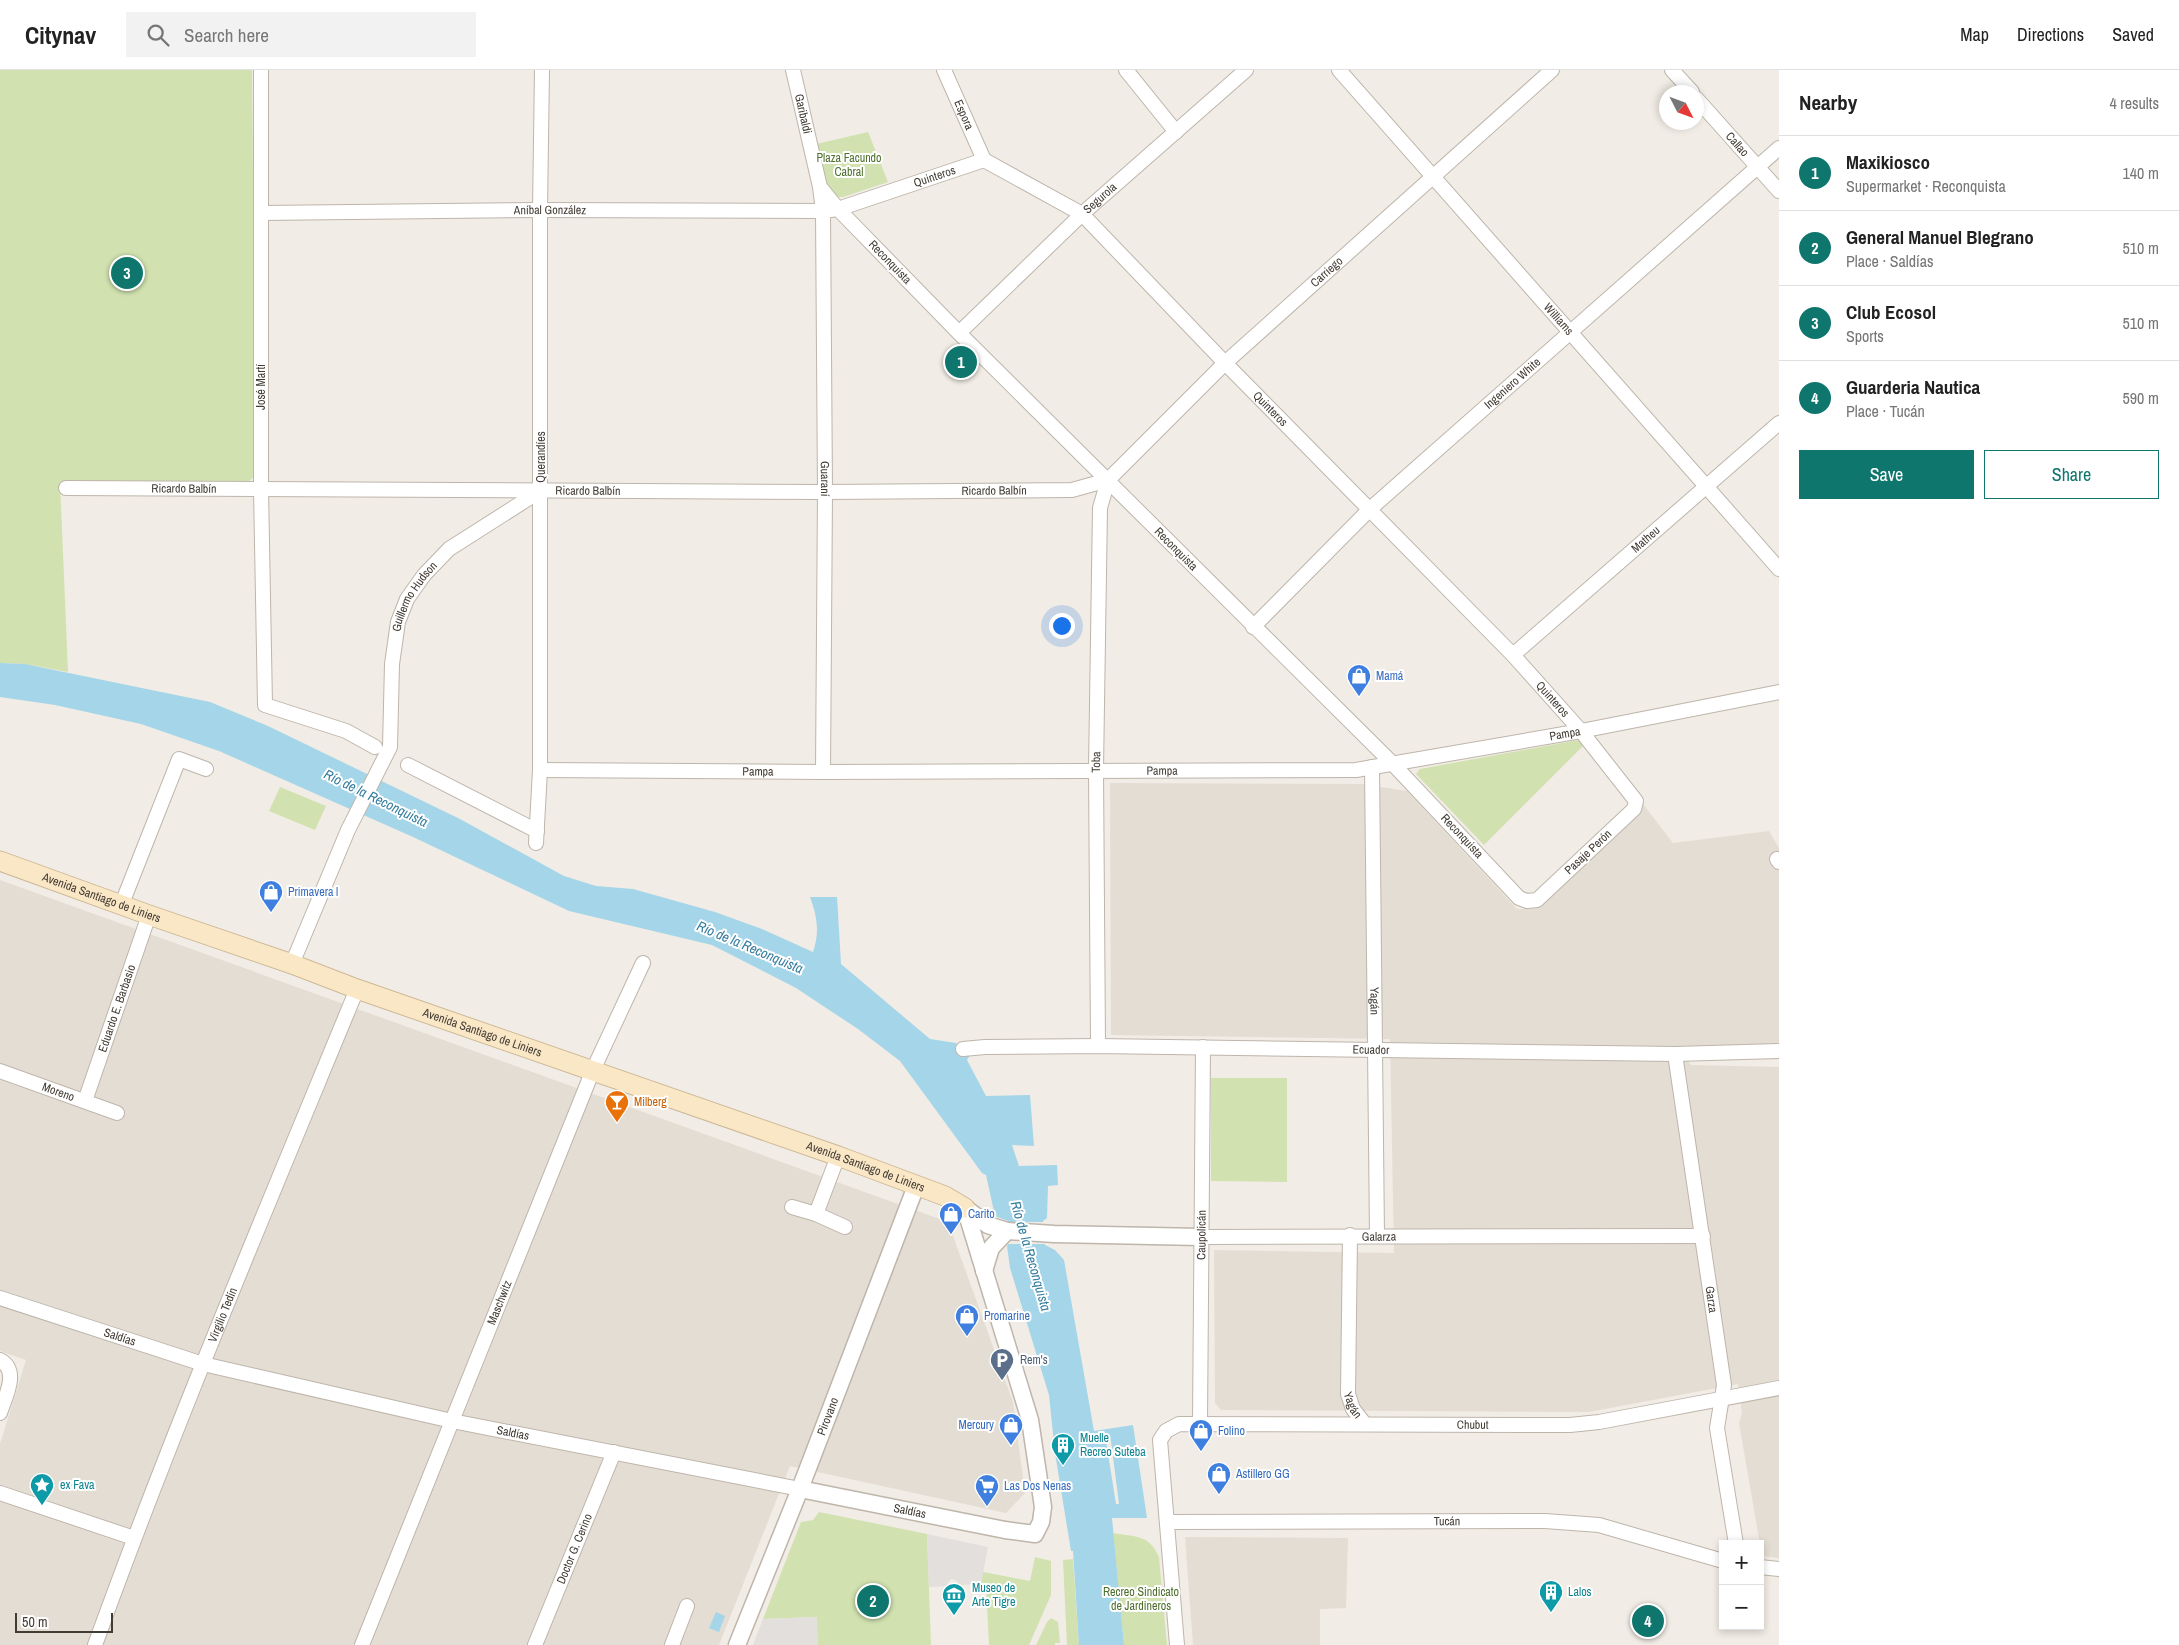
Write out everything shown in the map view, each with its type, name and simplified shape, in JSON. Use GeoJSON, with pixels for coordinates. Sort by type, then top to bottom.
{"type":"FeatureCollection","features":[{"type":"Feature","properties":{"kind":"main road","name":"Avenida Santiago de Liniers"},"geometry":{"type":"LineString","coordinates":[[0,861],[121,906],[292,964],[357,989],[838,1156],[945,1196],[965,1208]]}},
{"type":"Feature","properties":{"kind":"street","name":"José Martí"},"geometry":{"type":"LineString","coordinates":[[261,70],[261,489],[265,705],[346,731],[374,747]]}},
{"type":"Feature","properties":{"kind":"street","name":"Garibaldi"},"geometry":{"type":"LineString","coordinates":[[793,70],[820,187]]}},
{"type":"Feature","properties":{"kind":"street","name":"Espora"},"geometry":{"type":"LineString","coordinates":[[944,70],[984,160]]}},
{"type":"Feature","properties":{"kind":"street"},"geometry":{"type":"LineString","coordinates":[[1126,70],[1176,132]]}},
{"type":"Feature","properties":{"kind":"street","name":"Segurola"},"geometry":{"type":"LineString","coordinates":[[959,333],[1082,214],[1246,70]]}},
{"type":"Feature","properties":{"kind":"street","name":"Williams"},"geometry":{"type":"LineString","coordinates":[[1339,70],[1779,569]]}},
{"type":"Feature","properties":{"kind":"street","name":"Carriego"},"geometry":{"type":"LineString","coordinates":[[1108,480],[1225,363],[1552,70]]}},
{"type":"Feature","properties":{"kind":"street"},"geometry":{"type":"LineString","coordinates":[[1672,70],[1686,85]]}},
{"type":"Feature","properties":{"kind":"street","name":"Querandíes"},"geometry":{"type":"LineString","coordinates":[[408,766],[537,837],[540,770],[540,210],[546,71]]}},
{"type":"Feature","properties":{"kind":"street","name":"Callao"},"geometry":{"type":"LineString","coordinates":[[1704,107],[1779,191]]}},
{"type":"Feature","properties":{"kind":"street","name":"Ingeniero White"},"geometry":{"type":"LineString","coordinates":[[1253,627],[1370,510],[1779,148]]}},
{"type":"Feature","properties":{"kind":"street","name":"Quinteros"},"geometry":{"type":"LineString","coordinates":[[838,209],[984,160],[1082,214],[1225,363],[1513,655],[1581,730],[1636,801]]}},
{"type":"Feature","properties":{"kind":"street","name":"Reconquista"},"geometry":{"type":"LineString","coordinates":[[820,187],[838,209],[959,333],[1392,763],[1519,898],[1527,901],[1537,900]]}},
{"type":"Feature","properties":{"kind":"street","name":"Guaraní"},"geometry":{"type":"LineString","coordinates":[[820,187],[823,211],[825,492],[823,772]]}},
{"type":"Feature","properties":{"kind":"street","name":"Aníbal González"},"geometry":{"type":"LineString","coordinates":[[261,213],[540,210],[823,211],[838,209]]}},
{"type":"Feature","properties":{"kind":"street","name":"Matheu"},"geometry":{"type":"LineString","coordinates":[[1513,655],[1779,423]]}},
{"type":"Feature","properties":{"kind":"street","name":"Ricardo Balbín"},"geometry":{"type":"LineString","coordinates":[[66,488],[825,492],[1072,490],[1108,480]]}},
{"type":"Feature","properties":{"kind":"street","name":"Toba"},"geometry":{"type":"LineString","coordinates":[[1098,1046],[1096,769],[1100,508],[1108,480]]}},
{"type":"Feature","properties":{"kind":"street","name":"Guillermo Hudson"},"geometry":{"type":"LineString","coordinates":[[292,964],[348,830],[390,747],[392,735],[392,664],[398,622],[408,599],[424,575],[448,550],[541,490]]}},
{"type":"Feature","properties":{"kind":"street","name":"Pampa"},"geometry":{"type":"LineString","coordinates":[[540,770],[823,772],[1096,769],[1356,770],[1779,692]]}},
{"type":"Feature","properties":{"kind":"street"},"geometry":{"type":"LineString","coordinates":[[121,906],[179,759],[206,769]]}},
{"type":"Feature","properties":{"kind":"street","name":"Yagán"},"geometry":{"type":"LineString","coordinates":[[1372,767],[1377,1235]]}},
{"type":"Feature","properties":{"kind":"street","name":"Pasaje Perón"},"geometry":{"type":"LineString","coordinates":[[1537,900],[1634,809],[1636,801]]}},
{"type":"Feature","properties":{"kind":"street","name":"Eduardo E. Barbasio"},"geometry":{"type":"LineString","coordinates":[[85,1102],[149,915]]}},
{"type":"Feature","properties":{"kind":"street","name":"Maschwitz"},"geometry":{"type":"LineString","coordinates":[[362,1645],[594,1070],[643,963]]}},
{"type":"Feature","properties":{"kind":"street","name":"Virgilio Tedín"},"geometry":{"type":"LineString","coordinates":[[95,1645],[134,1538],[203,1364],[357,989]]}},
{"type":"Feature","properties":{"kind":"street","name":"Ecuador"},"geometry":{"type":"LineString","coordinates":[[963,1049],[985,1046],[1098,1046],[1675,1054],[1779,1051]]}},
{"type":"Feature","properties":{"kind":"street","name":"Caupolicán"},"geometry":{"type":"LineString","coordinates":[[1200,1424],[1203,1048]]}},
{"type":"Feature","properties":{"kind":"street","name":"Garza"},"geometry":{"type":"LineString","coordinates":[[1675,1054],[1724,1384],[1717,1428],[1735,1540]]}},
{"type":"Feature","properties":{"kind":"street","name":"Moreno"},"geometry":{"type":"LineString","coordinates":[[0,1071],[117,1113]]}},
{"type":"Feature","properties":{"kind":"street"},"geometry":{"type":"LineString","coordinates":[[816,1214],[838,1156]]}},
{"type":"Feature","properties":{"kind":"street","name":"Pirovano"},"geometry":{"type":"LineString","coordinates":[[737,1645],[800,1489],[916,1186]]}},
{"type":"Feature","properties":{"kind":"street"},"geometry":{"type":"LineString","coordinates":[[792,1207],[816,1214],[845,1227]]}},
{"type":"Feature","properties":{"kind":"street"},"geometry":{"type":"LineString","coordinates":[[965,1208],[984,1272]]}},
{"type":"Feature","properties":{"kind":"street","name":"Avenida Santiago de Liniers"},"geometry":{"type":"LineString","coordinates":[[965,1208],[988,1225],[1007,1231],[1054,1234]]}},
{"type":"Feature","properties":{"kind":"street"},"geometry":{"type":"LineString","coordinates":[[984,1272],[991,1248],[1007,1231]]}},
{"type":"Feature","properties":{"kind":"street","name":"Galarza"},"geometry":{"type":"LineString","coordinates":[[1054,1234],[1201,1237],[1350,1235],[1703,1236]]}},
{"type":"Feature","properties":{"kind":"street","name":"Yagán"},"geometry":{"type":"LineString","coordinates":[[1350,1235],[1348,1394],[1353,1409],[1364,1423]]}},
{"type":"Feature","properties":{"kind":"street","name":"Saldías"},"geometry":{"type":"LineString","coordinates":[[0,1298],[203,1364],[452,1422],[614,1452],[1005,1530],[1035,1534],[1041,1522],[1044,1507],[1030,1420],[984,1272]]}},
{"type":"Feature","properties":{"kind":"street"},"geometry":{"type":"LineString","coordinates":[[0,1413],[10,1384],[11,1375],[5,1364]]}},
{"type":"Feature","properties":{"kind":"street","name":"Chubut"},"geometry":{"type":"LineString","coordinates":[[1167,1522],[1160,1440],[1166,1431],[1179,1424],[1570,1425],[1599,1422],[1779,1388]]}},
{"type":"Feature","properties":{"kind":"street","name":"Doctor G. Cerino"},"geometry":{"type":"LineString","coordinates":[[536,1645],[614,1452]]}},
{"type":"Feature","properties":{"kind":"street"},"geometry":{"type":"LineString","coordinates":[[0,1493],[134,1538]]}},
{"type":"Feature","properties":{"kind":"street","name":"Tucán"},"geometry":{"type":"LineString","coordinates":[[1167,1522],[1545,1520],[1576,1522],[1599,1525],[1719,1560]]}},
{"type":"Feature","properties":{"kind":"street"},"geometry":{"type":"LineString","coordinates":[[1167,1522],[1177,1645]]}},
{"type":"Feature","properties":{"kind":"street"},"geometry":{"type":"LineString","coordinates":[[1764,1567],[1779,1569]]}},
{"type":"Feature","properties":{"kind":"street"},"geometry":{"type":"LineString","coordinates":[[672,1645],[687,1606]]}},
{"type":"Feature","properties":{"kind":"shaded area"},"geometry":{"type":"Polygon","coordinates":[[[1110,783],[1362,784],[1407,791],[1517,909],[1532,909],[1643,804],[1673,843],[1769,831],[1779,848],[1779,1045],[1678,1047],[1691,1065],[1779,1067],[1779,1558],[1764,1556],[1764,1540],[1759,1540],[1739,1423],[1742,1413],[1738,1384],[1589,1412],[1221,1410],[1215,1403],[1214,1250],[1394,1253],[1390,1039],[1111,1035],[1110,783]]]}},
{"type":"Feature","properties":{"kind":"shaded area"},"geometry":{"type":"Polygon","coordinates":[[[0,880],[948,1222],[1013,1402],[1025,1493],[1006,1513],[790,1466],[719,1645],[0,1645],[0,1444],[26,1360],[0,1351],[0,880]]]}},
{"type":"Feature","properties":{"kind":"shaded area"},"geometry":{"type":"Polygon","coordinates":[[[927,1534],[988,1547],[981,1584],[959,1585],[957,1581],[952,1579],[948,1582],[947,1586],[929,1587],[927,1534]]]}},
{"type":"Feature","properties":{"kind":"shaded area"},"geometry":{"type":"Polygon","coordinates":[[[1185,1537],[1348,1538],[1346,1608],[1320,1609],[1320,1645],[1193,1645],[1185,1537]]]}},
{"type":"Feature","properties":{"kind":"shaded area"},"geometry":{"type":"Polygon","coordinates":[[[817,1617],[818,1645],[753,1645],[763,1619],[817,1617]]]}},
{"type":"Feature","properties":{"kind":"green space"},"geometry":{"type":"Polygon","coordinates":[[[0,70],[252,70],[256,475],[248,482],[60,482],[68,672],[25,664],[0,663],[0,70]]]}},
{"type":"Feature","properties":{"kind":"green space","name":"Plaza Facundo Cabral"},"geometry":{"type":"Polygon","coordinates":[[[868,132],[888,182],[843,197],[837,197],[826,190],[812,145],[868,132]]]}},
{"type":"Feature","properties":{"kind":"green space"},"geometry":{"type":"Polygon","coordinates":[[[1584,739],[1587,742],[1484,845],[1416,774],[1420,769],[1584,739]]]}},
{"type":"Feature","properties":{"kind":"green space"},"geometry":{"type":"Polygon","coordinates":[[[280,787],[326,806],[315,830],[269,811],[280,787]]]}},
{"type":"Feature","properties":{"kind":"green space"},"geometry":{"type":"Polygon","coordinates":[[[1211,1078],[1287,1078],[1287,1182],[1211,1181],[1211,1078]]]}},
{"type":"Feature","properties":{"kind":"green space"},"geometry":{"type":"Polygon","coordinates":[[[819,1512],[927,1534],[931,1645],[818,1645],[816,1617],[763,1619],[801,1522],[813,1520],[819,1512]]]}},
{"type":"Feature","properties":{"kind":"green space","name":"Recreo Sindicato de Jardineros"},"geometry":{"type":"Polygon","coordinates":[[[1113,1533],[1135,1536],[1146,1540],[1151,1544],[1159,1557],[1167,1645],[1124,1645],[1113,1533]]]}},
{"type":"Feature","properties":{"kind":"green space"},"geometry":{"type":"Polygon","coordinates":[[[1035,1557],[1051,1561],[1051,1595],[1029,1645],[989,1645],[986,1584],[981,1584],[983,1572],[1030,1581],[1035,1557]]]}},
{"type":"Feature","properties":{"kind":"green space"},"geometry":{"type":"Polygon","coordinates":[[[1073,1559],[1079,1645],[1067,1645],[1063,1560],[1073,1559]]]}},
{"type":"Feature","properties":{"kind":"green space"},"geometry":{"type":"Polygon","coordinates":[[[1051,1618],[1058,1622],[1060,1643],[1055,1643],[1055,1645],[1036,1645],[1047,1622],[1051,1618]]]}},
{"type":"Feature","properties":{"kind":"water","name":"Río de la Reconquista"},"geometry":{"type":"Polygon","coordinates":[[[0,663],[25,664],[210,702],[268,726],[460,819],[564,876],[596,886],[633,889],[715,912],[762,929],[813,952],[817,924],[810,897],[837,897],[841,964],[930,1039],[956,1043],[970,1055],[967,1060],[986,1096],[1030,1095],[1034,1146],[1012,1145],[1019,1166],[1057,1165],[1058,1185],[1048,1186],[1047,1218],[1043,1221],[1045,1245],[1055,1250],[1064,1260],[1094,1431],[1133,1425],[1147,1518],[1112,1518],[1124,1645],[1079,1645],[1073,1551],[1071,1551],[1055,1453],[1049,1395],[1010,1268],[1007,1246],[1011,1240],[1008,1221],[995,1216],[986,1175],[982,1173],[900,1061],[858,1029],[796,988],[712,945],[569,911],[413,837],[219,751],[141,724],[55,705],[0,697],[0,663]]]}},
{"type":"Feature","properties":{"kind":"water"},"geometry":{"type":"Polygon","coordinates":[[[716,1612],[725,1616],[719,1632],[709,1628],[716,1612]]]}},
{"type":"Feature","properties":{"kind":"pier"},"geometry":{"type":"Polygon","coordinates":[[[1007,1222],[1046,1222],[1047,1243],[1050,1244],[1007,1244],[1007,1222]]]}},
{"type":"Feature","properties":{"kind":"pier"},"geometry":{"type":"Polygon","coordinates":[[[1106,1441],[1111,1441],[1119,1504],[1116,1504],[1106,1441]]]}},
{"type":"Feature","properties":{"kind":"place","name":"Club Ecosol"},"geometry":{"type":"Point","coordinates":[127,273]}},
{"type":"Feature","properties":{"kind":"place","name":"Maxikiosco"},"geometry":{"type":"Point","coordinates":[961,362]}},
{"type":"Feature","properties":{"kind":"place","name":"Mamá"},"geometry":{"type":"Point","coordinates":[1359,697]}},
{"type":"Feature","properties":{"kind":"place","name":"Primavera l"},"geometry":{"type":"Point","coordinates":[271,913]}},
{"type":"Feature","properties":{"kind":"place","name":"Milberg"},"geometry":{"type":"Point","coordinates":[617,1123]}},
{"type":"Feature","properties":{"kind":"place","name":"Carito"},"geometry":{"type":"Point","coordinates":[951,1235]}},
{"type":"Feature","properties":{"kind":"place","name":"Promarine"},"geometry":{"type":"Point","coordinates":[967,1337]}},
{"type":"Feature","properties":{"kind":"place","name":"Rem's"},"geometry":{"type":"Point","coordinates":[1002,1381]}},
{"type":"Feature","properties":{"kind":"place","name":"Mercury"},"geometry":{"type":"Point","coordinates":[1011,1446]}},
{"type":"Feature","properties":{"kind":"place","name":"Folino"},"geometry":{"type":"Point","coordinates":[1201,1452]}},
{"type":"Feature","properties":{"kind":"place","name":"Muelle Recreo Suteba"},"geometry":{"type":"Point","coordinates":[1063,1466]}},
{"type":"Feature","properties":{"kind":"place","name":"Astillero GG"},"geometry":{"type":"Point","coordinates":[1219,1495]}},
{"type":"Feature","properties":{"kind":"place","name":"ex Fava"},"geometry":{"type":"Point","coordinates":[42,1506]}},
{"type":"Feature","properties":{"kind":"place","name":"Las Dos Nenas"},"geometry":{"type":"Point","coordinates":[987,1507]}},
{"type":"Feature","properties":{"kind":"place","name":"General Manuel Blegrano"},"geometry":{"type":"Point","coordinates":[873,1601]}},
{"type":"Feature","properties":{"kind":"place","name":"Lalos"},"geometry":{"type":"Point","coordinates":[1551,1613]}},
{"type":"Feature","properties":{"kind":"place","name":"Museo de Arte Tigre"},"geometry":{"type":"Point","coordinates":[954,1616]}},
{"type":"Feature","properties":{"kind":"place","name":"Guarderia Nautica"},"geometry":{"type":"Point","coordinates":[1648,1621]}}]}
